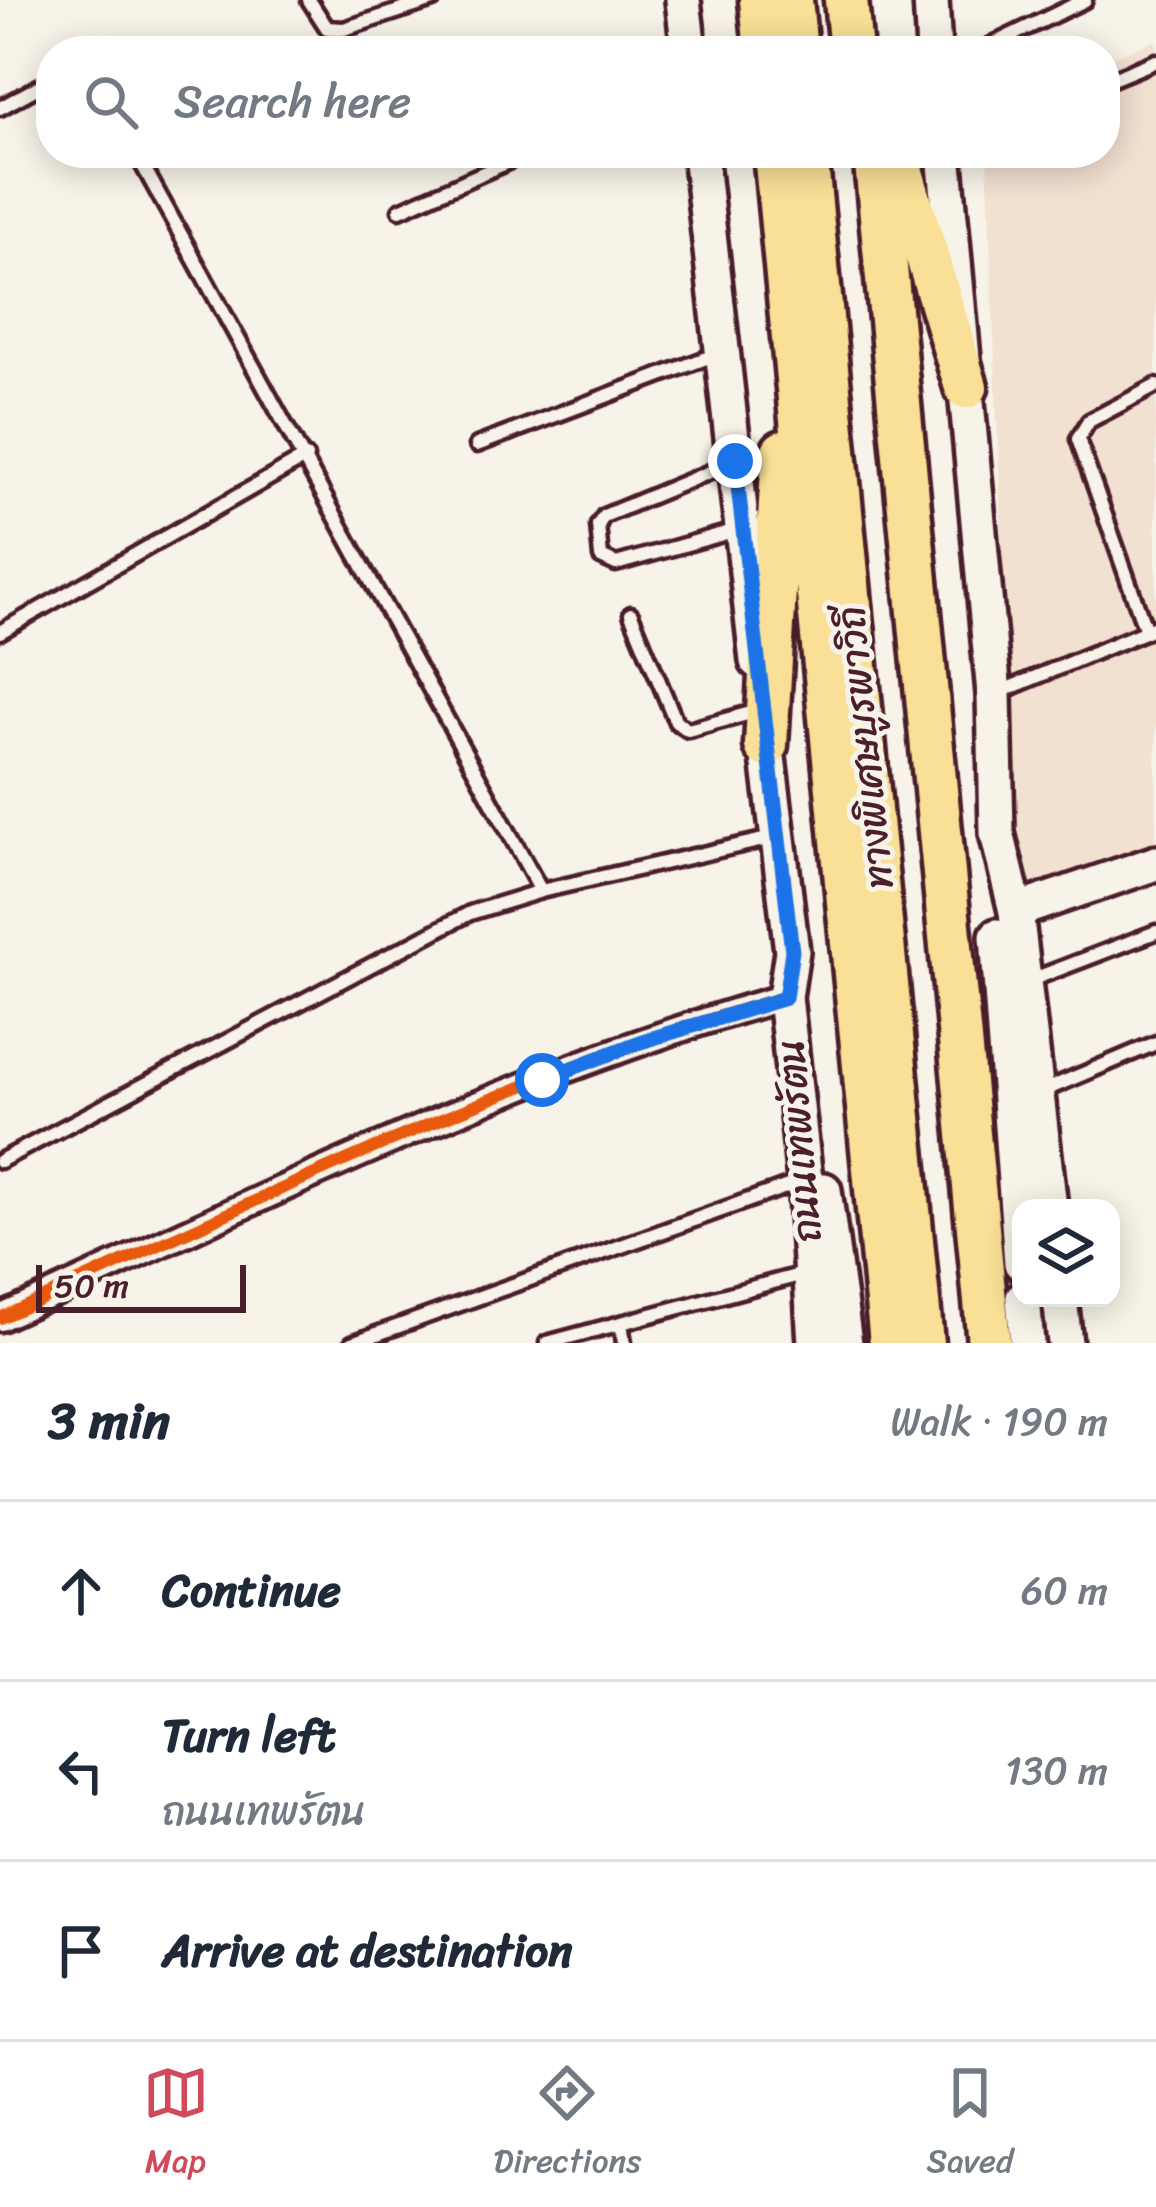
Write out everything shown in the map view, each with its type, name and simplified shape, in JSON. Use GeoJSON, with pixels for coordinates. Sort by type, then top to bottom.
{"type":"FeatureCollection","features":[{"type":"Feature","properties":{"kind":"highway"},"geometry":{"type":"LineString","coordinates":[[761,0],[765,36]]}},
{"type":"Feature","properties":{"kind":"highway"},"geometry":{"type":"LineString","coordinates":[[791,0],[795,36]]}},
{"type":"Feature","properties":{"kind":"highway"},"geometry":{"type":"LineString","coordinates":[[846,0],[850,36]]}},
{"type":"Feature","properties":{"kind":"highway"},"geometry":{"type":"LineString","coordinates":[[860,0],[864,36]]}},
{"type":"Feature","properties":{"kind":"highway","name":"ถนนเทพรัตน"},"geometry":{"type":"LineString","coordinates":[[777,168],[891,1343]]}},
{"type":"Feature","properties":{"kind":"highway","name":"ทางพิเศษบูรพาวิถี"},"geometry":{"type":"LineString","coordinates":[[807,168],[922,1343]]}},
{"type":"Feature","properties":{"kind":"highway","name":"ทางพิเศษบูรพาวิถี"},"geometry":{"type":"LineString","coordinates":[[862,168],[975,1343]]}},
{"type":"Feature","properties":{"kind":"highway"},"geometry":{"type":"LineString","coordinates":[[876,168],[989,1343]]}},
{"type":"Feature","properties":{"kind":"highway"},"geometry":{"type":"LineString","coordinates":[[900,168],[966,387]]}},
{"type":"Feature","properties":{"kind":"highway"},"geometry":{"type":"LineString","coordinates":[[765,727],[791,316]]}},
{"type":"Feature","properties":{"kind":"main road"},"geometry":{"type":"LineString","coordinates":[[683,0],[687,36]]}},
{"type":"Feature","properties":{"kind":"main road"},"geometry":{"type":"LineString","coordinates":[[931,0],[933,36]]}},
{"type":"Feature","properties":{"kind":"main road","name":"ถนนเทพรัตน"},"geometry":{"type":"LineString","coordinates":[[702,168],[792,951],[785,998],[805,1180],[814,1343]]}},
{"type":"Feature","properties":{"kind":"main road"},"geometry":{"type":"LineString","coordinates":[[945,168],[994,694],[997,833],[992,886],[1016,1199]]}},
{"type":"Feature","properties":{"kind":"main road"},"geometry":{"type":"LineString","coordinates":[[997,833],[1016,911],[1049,1199]]}},
{"type":"Feature","properties":{"kind":"main road"},"geometry":{"type":"LineString","coordinates":[[1016,911],[1156,863]]}},
{"type":"Feature","properties":{"kind":"main road"},"geometry":{"type":"LineString","coordinates":[[792,951],[845,1343]]}},
{"type":"Feature","properties":{"kind":"main road"},"geometry":{"type":"LineString","coordinates":[[1024,1307],[1027,1343]]}},
{"type":"Feature","properties":{"kind":"main road"},"geometry":{"type":"LineString","coordinates":[[1061,1307],[1065,1343]]}},
{"type":"Feature","properties":{"kind":"street"},"geometry":{"type":"LineString","coordinates":[[0,1318],[312,1176],[542,1080],[640,1042],[785,998]]}},
{"type":"Feature","properties":{"kind":"lane"},"geometry":{"type":"LineString","coordinates":[[310,0],[327,28],[344,29],[434,0]]}},
{"type":"Feature","properties":{"kind":"lane"},"geometry":{"type":"LineString","coordinates":[[1010,36],[1085,0]]}},
{"type":"Feature","properties":{"kind":"lane"},"geometry":{"type":"LineString","coordinates":[[1120,76],[1156,61]]}},
{"type":"Feature","properties":{"kind":"lane"},"geometry":{"type":"LineString","coordinates":[[0,108],[36,88]]}},
{"type":"Feature","properties":{"kind":"lane"},"geometry":{"type":"LineString","coordinates":[[144,168],[541,891]]}},
{"type":"Feature","properties":{"kind":"lane"},"geometry":{"type":"LineString","coordinates":[[400,210],[494,168]]}},
{"type":"Feature","properties":{"kind":"lane"},"geometry":{"type":"LineString","coordinates":[[477,445],[722,352]]}},
{"type":"Feature","properties":{"kind":"lane"},"geometry":{"type":"LineString","coordinates":[[994,694],[1151,629],[1078,440],[1089,421],[1156,386]]}},
{"type":"Feature","properties":{"kind":"lane"},"geometry":{"type":"LineString","coordinates":[[0,632],[306,457]]}},
{"type":"Feature","properties":{"kind":"lane"},"geometry":{"type":"LineString","coordinates":[[735,461],[604,516],[598,525],[601,557],[616,564],[742,529]]}},
{"type":"Feature","properties":{"kind":"lane"},"geometry":{"type":"LineString","coordinates":[[631,614],[676,722],[688,730],[765,727]]}},
{"type":"Feature","properties":{"kind":"lane"},"geometry":{"type":"LineString","coordinates":[[1,1159],[470,914],[541,891],[778,837]]}},
{"type":"Feature","properties":{"kind":"lane"},"geometry":{"type":"LineString","coordinates":[[1025,982],[1156,932]]}},
{"type":"Feature","properties":{"kind":"lane"},"geometry":{"type":"LineString","coordinates":[[1036,1093],[1156,1043]]}},
{"type":"Feature","properties":{"kind":"lane"},"geometry":{"type":"LineString","coordinates":[[352,1343],[805,1180]]}},
{"type":"Feature","properties":{"kind":"lane"},"geometry":{"type":"LineString","coordinates":[[547,1343],[808,1273]]}},
{"type":"Feature","properties":{"kind":"lane"},"geometry":{"type":"LineString","coordinates":[[621,1323],[625,1343]]}},
{"type":"Feature","properties":{"kind":"shaded area"},"geometry":{"type":"Polygon","coordinates":[[[1156,40],[1156,868],[1016,911],[988,168],[1120,168],[1120,54],[1156,40]]]}},
{"type":"Feature","properties":{"kind":"cycle path"},"geometry":{"type":"LineString","coordinates":[[0,1318],[485,1101],[684,1028],[785,997]]}},
{"type":"Feature","properties":{"kind":"route"},"geometry":{"type":"LineString","coordinates":[[542,1080],[640,1042],[785,998],[792,951],[735,461]]}}]}
